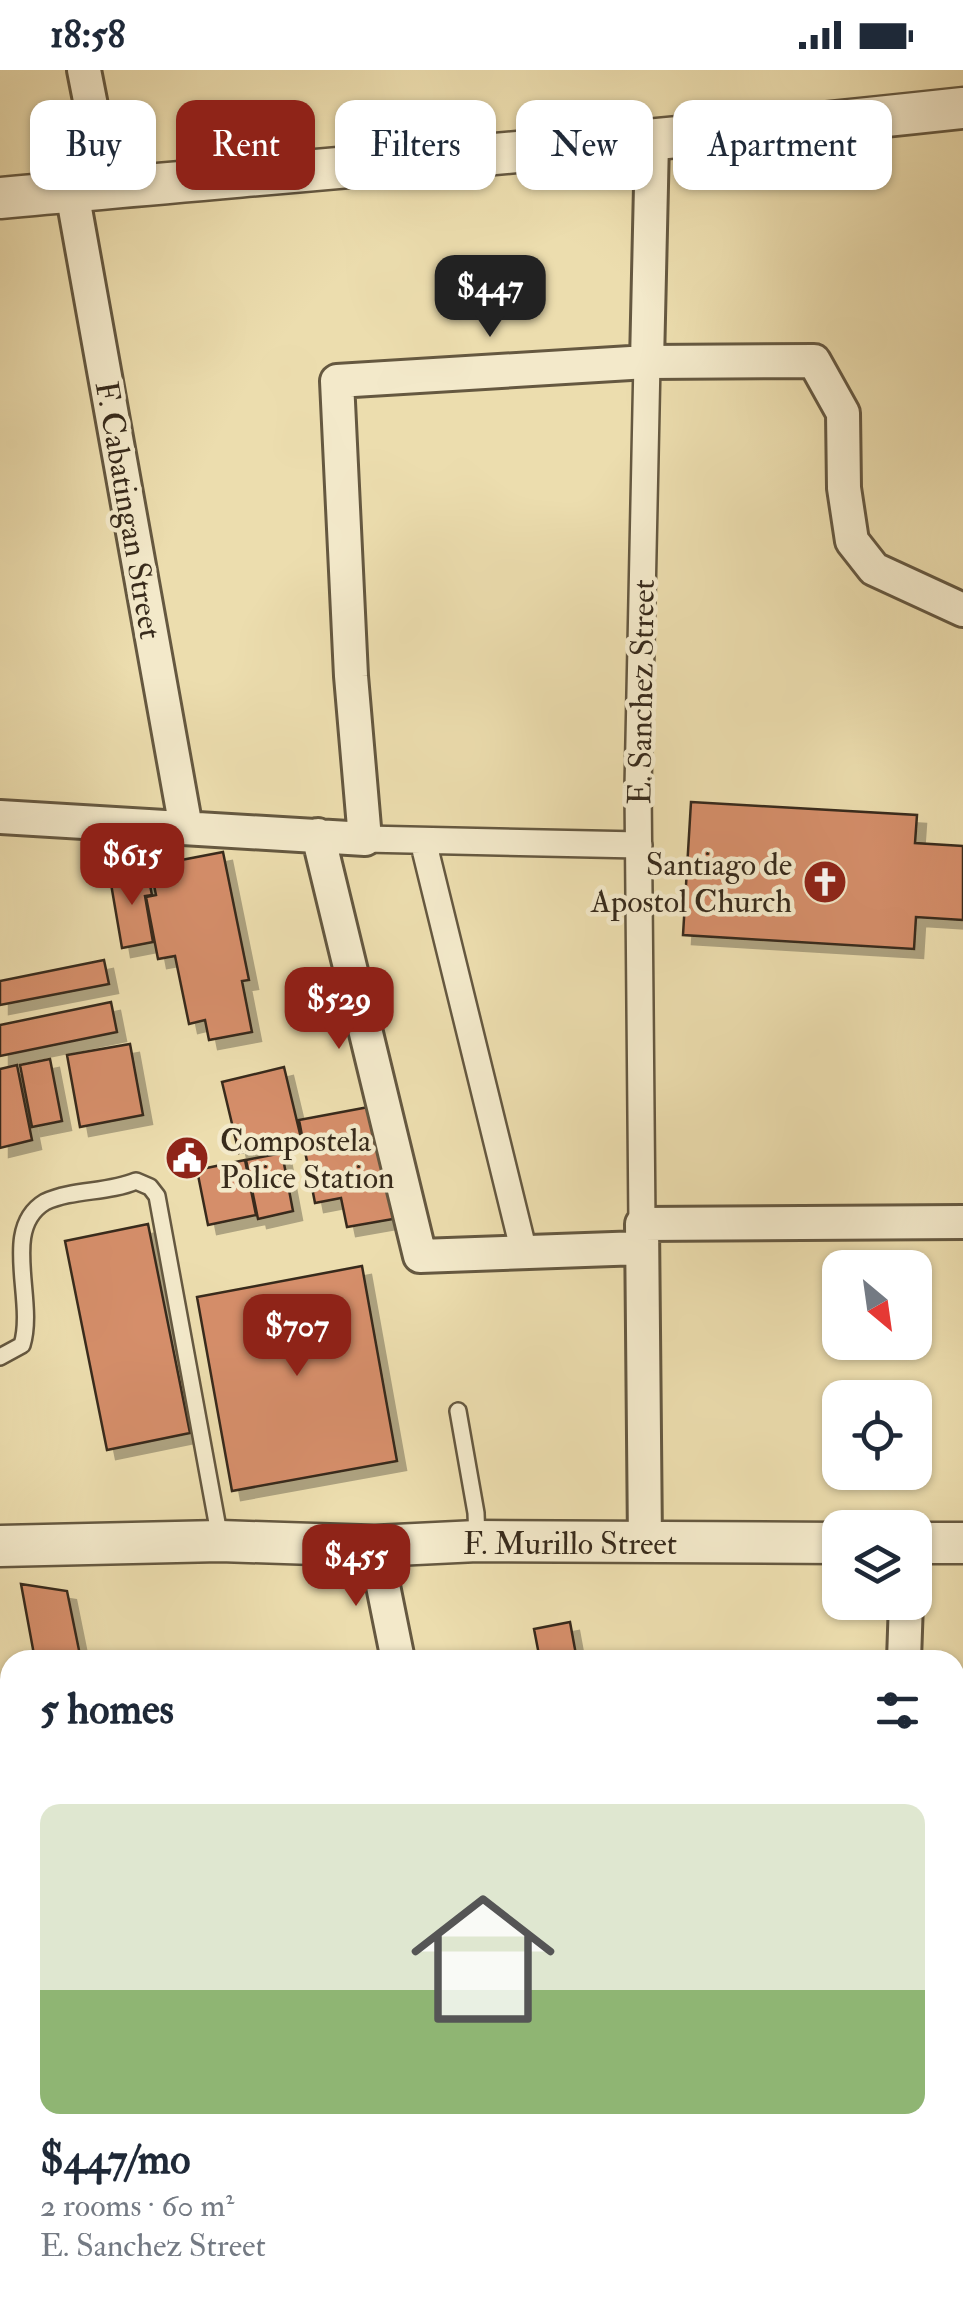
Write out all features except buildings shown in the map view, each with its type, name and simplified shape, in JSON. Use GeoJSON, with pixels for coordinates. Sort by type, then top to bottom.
{"type":"FeatureCollection","features":[{"type":"Feature","properties":{"kind":"street","name":"F. Cabatingan Street"},"geometry":{"type":"LineString","coordinates":[[84,70],[85,100]]}},
{"type":"Feature","properties":{"kind":"street"},"geometry":{"type":"LineString","coordinates":[[653,142],[963,108]]}},
{"type":"Feature","properties":{"kind":"street"},"geometry":{"type":"LineString","coordinates":[[156,183],[516,153]]}},
{"type":"Feature","properties":{"kind":"street"},"geometry":{"type":"LineString","coordinates":[[0,198],[79,190]]}},
{"type":"Feature","properties":{"kind":"street","name":"F. Cabatingan Street"},"geometry":{"type":"LineString","coordinates":[[89,190],[186,828]]}},
{"type":"Feature","properties":{"kind":"street","name":"E. Sanchez Street"},"geometry":{"type":"LineString","coordinates":[[646,1543],[638,845],[651,190]]}},
{"type":"Feature","properties":{"kind":"street"},"geometry":{"type":"LineString","coordinates":[[365,839],[351,676],[337,381],[647,362],[814,362],[844,413],[844,488],[852,541],[874,569],[963,610]]}},
{"type":"Feature","properties":{"kind":"street"},"geometry":{"type":"LineString","coordinates":[[0,817],[365,839],[638,845]]}},
{"type":"Feature","properties":{"kind":"street"},"geometry":{"type":"LineString","coordinates":[[318,834],[420,1256],[524,1252],[642,1236],[963,1222]]}},
{"type":"Feature","properties":{"kind":"street"},"geometry":{"type":"LineString","coordinates":[[424,841],[524,1252]]}},
{"type":"Feature","properties":{"kind":"street","name":"F. Murillo Street"},"geometry":{"type":"LineString","coordinates":[[0,1546],[220,1541],[375,1546],[478,1541],[822,1543]]}},
{"type":"Feature","properties":{"kind":"street"},"geometry":{"type":"LineString","coordinates":[[932,1543],[963,1543]]}},
{"type":"Feature","properties":{"kind":"street"},"geometry":{"type":"LineString","coordinates":[[375,1546],[396,1650]]}},
{"type":"Feature","properties":{"kind":"street"},"geometry":{"type":"LineString","coordinates":[[904,1650],[905,1620]]}},
{"type":"Feature","properties":{"kind":"lane"},"geometry":{"type":"LineString","coordinates":[[0,1356],[22,1345],[26,1329],[14,1242],[19,1226],[46,1201],[136,1180],[150,1187],[157,1196],[220,1541]]}},
{"type":"Feature","properties":{"kind":"lane"},"geometry":{"type":"LineString","coordinates":[[458,1411],[478,1541]]}},
{"type":"Feature","properties":{"kind":"place","name":"Santiago de Apostol Church"},"geometry":{"type":"Point","coordinates":[825,882]}},
{"type":"Feature","properties":{"kind":"place","name":"Compostela Police Station"},"geometry":{"type":"Point","coordinates":[187,1158]}}]}
